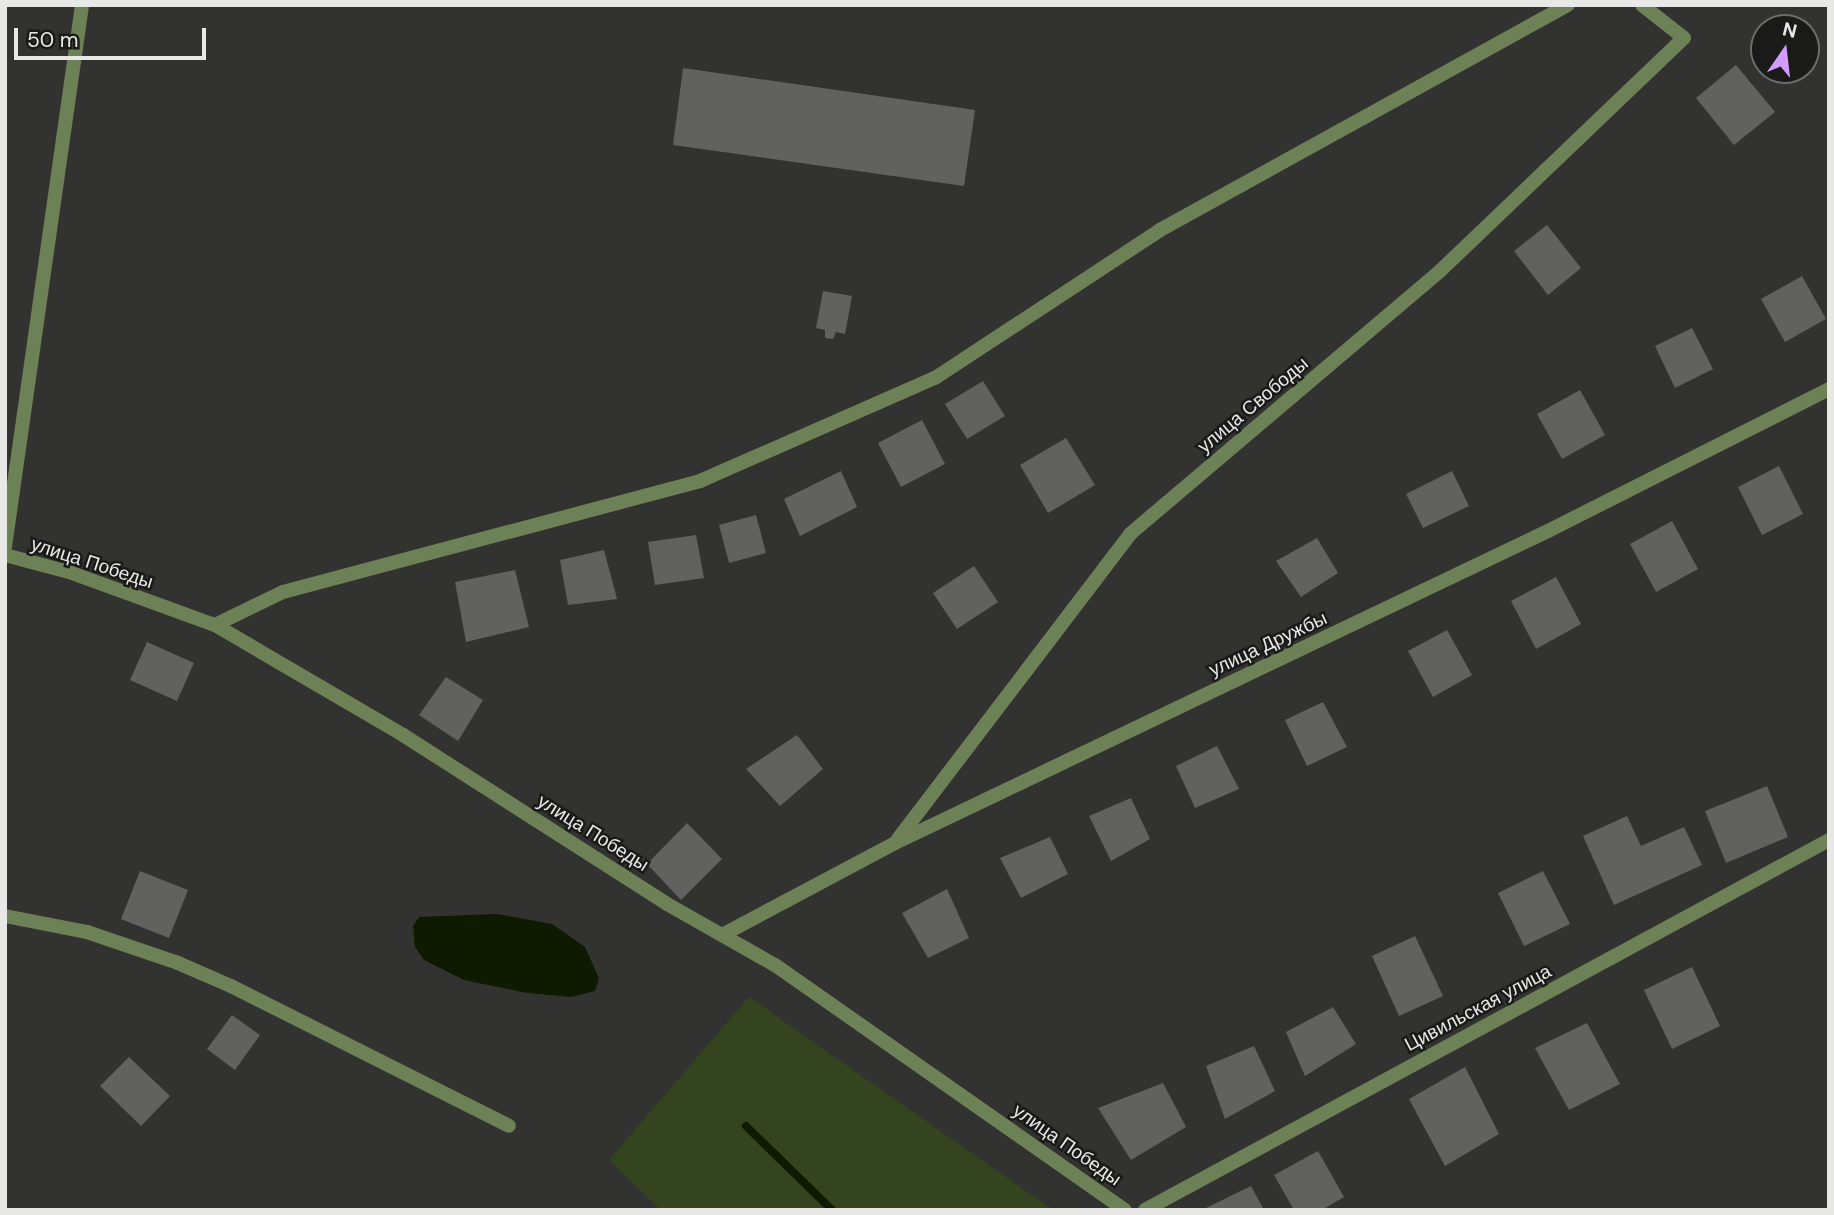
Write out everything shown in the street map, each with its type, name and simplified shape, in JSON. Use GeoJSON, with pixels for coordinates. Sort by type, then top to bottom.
{"type":"FeatureCollection","features":[{"type":"Feature","properties":{"kind":"street"},"geometry":{"type":"LineString","coordinates":[[5,547],[82,5]]}},
{"type":"Feature","properties":{"kind":"street"},"geometry":{"type":"LineString","coordinates":[[215,625],[284,592],[700,481],[935,378],[1160,230],[1567,5]]}},
{"type":"Feature","properties":{"kind":"street","name":"улица Свободы"},"geometry":{"type":"LineString","coordinates":[[895,843],[1130,534],[1440,271],[1684,38],[1642,5]]}},
{"type":"Feature","properties":{"kind":"street","name":"улица Дружбы"},"geometry":{"type":"LineString","coordinates":[[724,934],[895,843],[1548,531],[1829,389]]}},
{"type":"Feature","properties":{"kind":"street","name":"улица Победы"},"geometry":{"type":"LineString","coordinates":[[5,555],[69,572],[215,625],[403,736],[667,904],[775,965],[1125,1210]]}},
{"type":"Feature","properties":{"kind":"street","name":"Цивильская улица"},"geometry":{"type":"LineString","coordinates":[[1145,1210],[1829,840]]}},
{"type":"Feature","properties":{"kind":"street"},"geometry":{"type":"LineString","coordinates":[[5,916],[88,932],[178,963],[231,986],[509,1126]]}},
{"type":"Feature","properties":{"kind":"shaded area"},"geometry":{"type":"Polygon","coordinates":[[[497,914],[552,924],[585,947],[599,978],[595,991],[571,997],[527,993],[464,980],[424,960],[415,947],[413,926],[419,917],[497,914]]]}},
{"type":"Feature","properties":{"kind":"shaded area"},"geometry":{"type":"Polygon","coordinates":[[[749,997],[1053,1210],[661,1210],[609,1160],[749,997]]]}},
{"type":"Feature","properties":{"kind":"building"},"geometry":{"type":"Polygon","coordinates":[[[1736,65],[1775,112],[1734,145],[1696,98],[1736,65]]]}},
{"type":"Feature","properties":{"kind":"building"},"geometry":{"type":"Polygon","coordinates":[[[683,68],[975,110],[964,186],[673,145],[683,68]]]}},
{"type":"Feature","properties":{"kind":"building"},"geometry":{"type":"Polygon","coordinates":[[[1547,225],[1581,268],[1548,295],[1514,251],[1547,225]]]}},
{"type":"Feature","properties":{"kind":"building"},"geometry":{"type":"Polygon","coordinates":[[[1802,276],[1826,319],[1785,342],[1761,299],[1802,276]]]}},
{"type":"Feature","properties":{"kind":"building"},"geometry":{"type":"Polygon","coordinates":[[[823,291],[852,296],[845,334],[836,332],[833,339],[825,338],[825,330],[816,328],[823,291]]]}},
{"type":"Feature","properties":{"kind":"building"},"geometry":{"type":"Polygon","coordinates":[[[1692,328],[1713,369],[1675,388],[1655,346],[1692,328]]]}},
{"type":"Feature","properties":{"kind":"building"},"geometry":{"type":"Polygon","coordinates":[[[983,381],[1005,416],[967,439],[945,404],[983,381]]]}},
{"type":"Feature","properties":{"kind":"building"},"geometry":{"type":"Polygon","coordinates":[[[1580,390],[1605,435],[1562,459],[1537,414],[1580,390]]]}},
{"type":"Feature","properties":{"kind":"building"},"geometry":{"type":"Polygon","coordinates":[[[922,420],[945,464],[901,487],[878,443],[922,420]]]}},
{"type":"Feature","properties":{"kind":"building"},"geometry":{"type":"Polygon","coordinates":[[[1066,438],[1095,485],[1048,513],[1020,465],[1066,438]]]}},
{"type":"Feature","properties":{"kind":"building"},"geometry":{"type":"Polygon","coordinates":[[[1779,466],[1803,514],[1762,535],[1738,487],[1779,466]]]}},
{"type":"Feature","properties":{"kind":"building"},"geometry":{"type":"Polygon","coordinates":[[[841,471],[857,507],[800,536],[784,499],[841,471]]]}},
{"type":"Feature","properties":{"kind":"building"},"geometry":{"type":"Polygon","coordinates":[[[1452,471],[1469,506],[1423,528],[1406,494],[1452,471]]]}},
{"type":"Feature","properties":{"kind":"building"},"geometry":{"type":"Polygon","coordinates":[[[756,515],[766,553],[729,563],[719,525],[756,515]]]}},
{"type":"Feature","properties":{"kind":"building"},"geometry":{"type":"Polygon","coordinates":[[[1672,521],[1698,569],[1656,592],[1630,544],[1672,521]]]}},
{"type":"Feature","properties":{"kind":"building"},"geometry":{"type":"Polygon","coordinates":[[[696,535],[704,578],[655,585],[648,542],[696,535]]]}},
{"type":"Feature","properties":{"kind":"building"},"geometry":{"type":"Polygon","coordinates":[[[1317,538],[1338,573],[1301,597],[1276,561],[1317,538]]]}},
{"type":"Feature","properties":{"kind":"building"},"geometry":{"type":"Polygon","coordinates":[[[604,550],[617,599],[568,605],[560,560],[604,550]]]}},
{"type":"Feature","properties":{"kind":"building"},"geometry":{"type":"Polygon","coordinates":[[[974,566],[998,602],[957,629],[933,593],[974,566]]]}},
{"type":"Feature","properties":{"kind":"building"},"geometry":{"type":"Polygon","coordinates":[[[515,570],[529,627],[466,642],[455,582],[515,570]]]}},
{"type":"Feature","properties":{"kind":"building"},"geometry":{"type":"Polygon","coordinates":[[[1556,577],[1581,624],[1536,649],[1511,601],[1556,577]]]}},
{"type":"Feature","properties":{"kind":"building"},"geometry":{"type":"Polygon","coordinates":[[[1447,630],[1472,675],[1433,697],[1408,651],[1447,630]]]}},
{"type":"Feature","properties":{"kind":"building"},"geometry":{"type":"Polygon","coordinates":[[[147,642],[194,663],[177,701],[130,680],[147,642]]]}},
{"type":"Feature","properties":{"kind":"building"},"geometry":{"type":"Polygon","coordinates":[[[446,677],[483,700],[458,741],[419,715],[446,677]]]}},
{"type":"Feature","properties":{"kind":"building"},"geometry":{"type":"Polygon","coordinates":[[[1323,702],[1347,747],[1307,766],[1285,720],[1323,702]]]}},
{"type":"Feature","properties":{"kind":"building"},"geometry":{"type":"Polygon","coordinates":[[[797,735],[823,769],[780,806],[746,769],[797,735]]]}},
{"type":"Feature","properties":{"kind":"building"},"geometry":{"type":"Polygon","coordinates":[[[1217,746],[1239,789],[1195,808],[1176,766],[1217,746]]]}},
{"type":"Feature","properties":{"kind":"building"},"geometry":{"type":"Polygon","coordinates":[[[1767,786],[1788,837],[1726,863],[1705,811],[1767,786]]]}},
{"type":"Feature","properties":{"kind":"building"},"geometry":{"type":"Polygon","coordinates":[[[1131,798],[1150,839],[1111,861],[1089,816],[1131,798]]]}},
{"type":"Feature","properties":{"kind":"building"},"geometry":{"type":"Polygon","coordinates":[[[1627,816],[1641,846],[1684,827],[1702,865],[1614,905],[1583,836],[1627,816]]]}},
{"type":"Feature","properties":{"kind":"building"},"geometry":{"type":"Polygon","coordinates":[[[687,823],[722,859],[681,900],[647,864],[687,823]]]}},
{"type":"Feature","properties":{"kind":"building"},"geometry":{"type":"Polygon","coordinates":[[[1050,837],[1068,874],[1021,898],[1000,858],[1050,837]]]}},
{"type":"Feature","properties":{"kind":"building"},"geometry":{"type":"Polygon","coordinates":[[[140,871],[188,890],[169,938],[121,919],[140,871]]]}},
{"type":"Feature","properties":{"kind":"building"},"geometry":{"type":"Polygon","coordinates":[[[1543,871],[1570,924],[1524,946],[1498,893],[1543,871]]]}},
{"type":"Feature","properties":{"kind":"building"},"geometry":{"type":"Polygon","coordinates":[[[947,889],[969,938],[928,958],[902,913],[947,889]]]}},
{"type":"Feature","properties":{"kind":"building"},"geometry":{"type":"Polygon","coordinates":[[[1415,936],[1443,996],[1399,1016],[1372,956],[1415,936]]]}},
{"type":"Feature","properties":{"kind":"building"},"geometry":{"type":"Polygon","coordinates":[[[1692,967],[1720,1026],[1672,1049],[1644,990],[1692,967]]]}},
{"type":"Feature","properties":{"kind":"building"},"geometry":{"type":"Polygon","coordinates":[[[1333,1007],[1356,1044],[1305,1076],[1286,1032],[1333,1007]]]}},
{"type":"Feature","properties":{"kind":"building"},"geometry":{"type":"Polygon","coordinates":[[[232,1015],[260,1035],[235,1070],[207,1049],[232,1015]]]}},
{"type":"Feature","properties":{"kind":"building"},"geometry":{"type":"Polygon","coordinates":[[[1587,1023],[1620,1084],[1569,1110],[1535,1048],[1587,1023]]]}},
{"type":"Feature","properties":{"kind":"building"},"geometry":{"type":"Polygon","coordinates":[[[1254,1046],[1275,1091],[1225,1119],[1206,1066],[1254,1046]]]}},
{"type":"Feature","properties":{"kind":"building"},"geometry":{"type":"Polygon","coordinates":[[[129,1057],[170,1096],[141,1126],[100,1086],[129,1057]]]}},
{"type":"Feature","properties":{"kind":"building"},"geometry":{"type":"Polygon","coordinates":[[[1465,1067],[1499,1134],[1445,1166],[1409,1099],[1465,1067]]]}},
{"type":"Feature","properties":{"kind":"building"},"geometry":{"type":"Polygon","coordinates":[[[1163,1083],[1186,1127],[1131,1160],[1098,1108],[1163,1083]]]}},
{"type":"Feature","properties":{"kind":"building"},"geometry":{"type":"Polygon","coordinates":[[[1318,1151],[1344,1197],[1322,1210],[1294,1210],[1274,1175],[1318,1151]]]}},
{"type":"Feature","properties":{"kind":"building"},"geometry":{"type":"Polygon","coordinates":[[[1251,1186],[1264,1210],[1206,1208],[1251,1186]]]}},
{"type":"Feature","properties":{"kind":"waterway"},"geometry":{"type":"LineString","coordinates":[[746,1126],[832,1210]]}}]}
